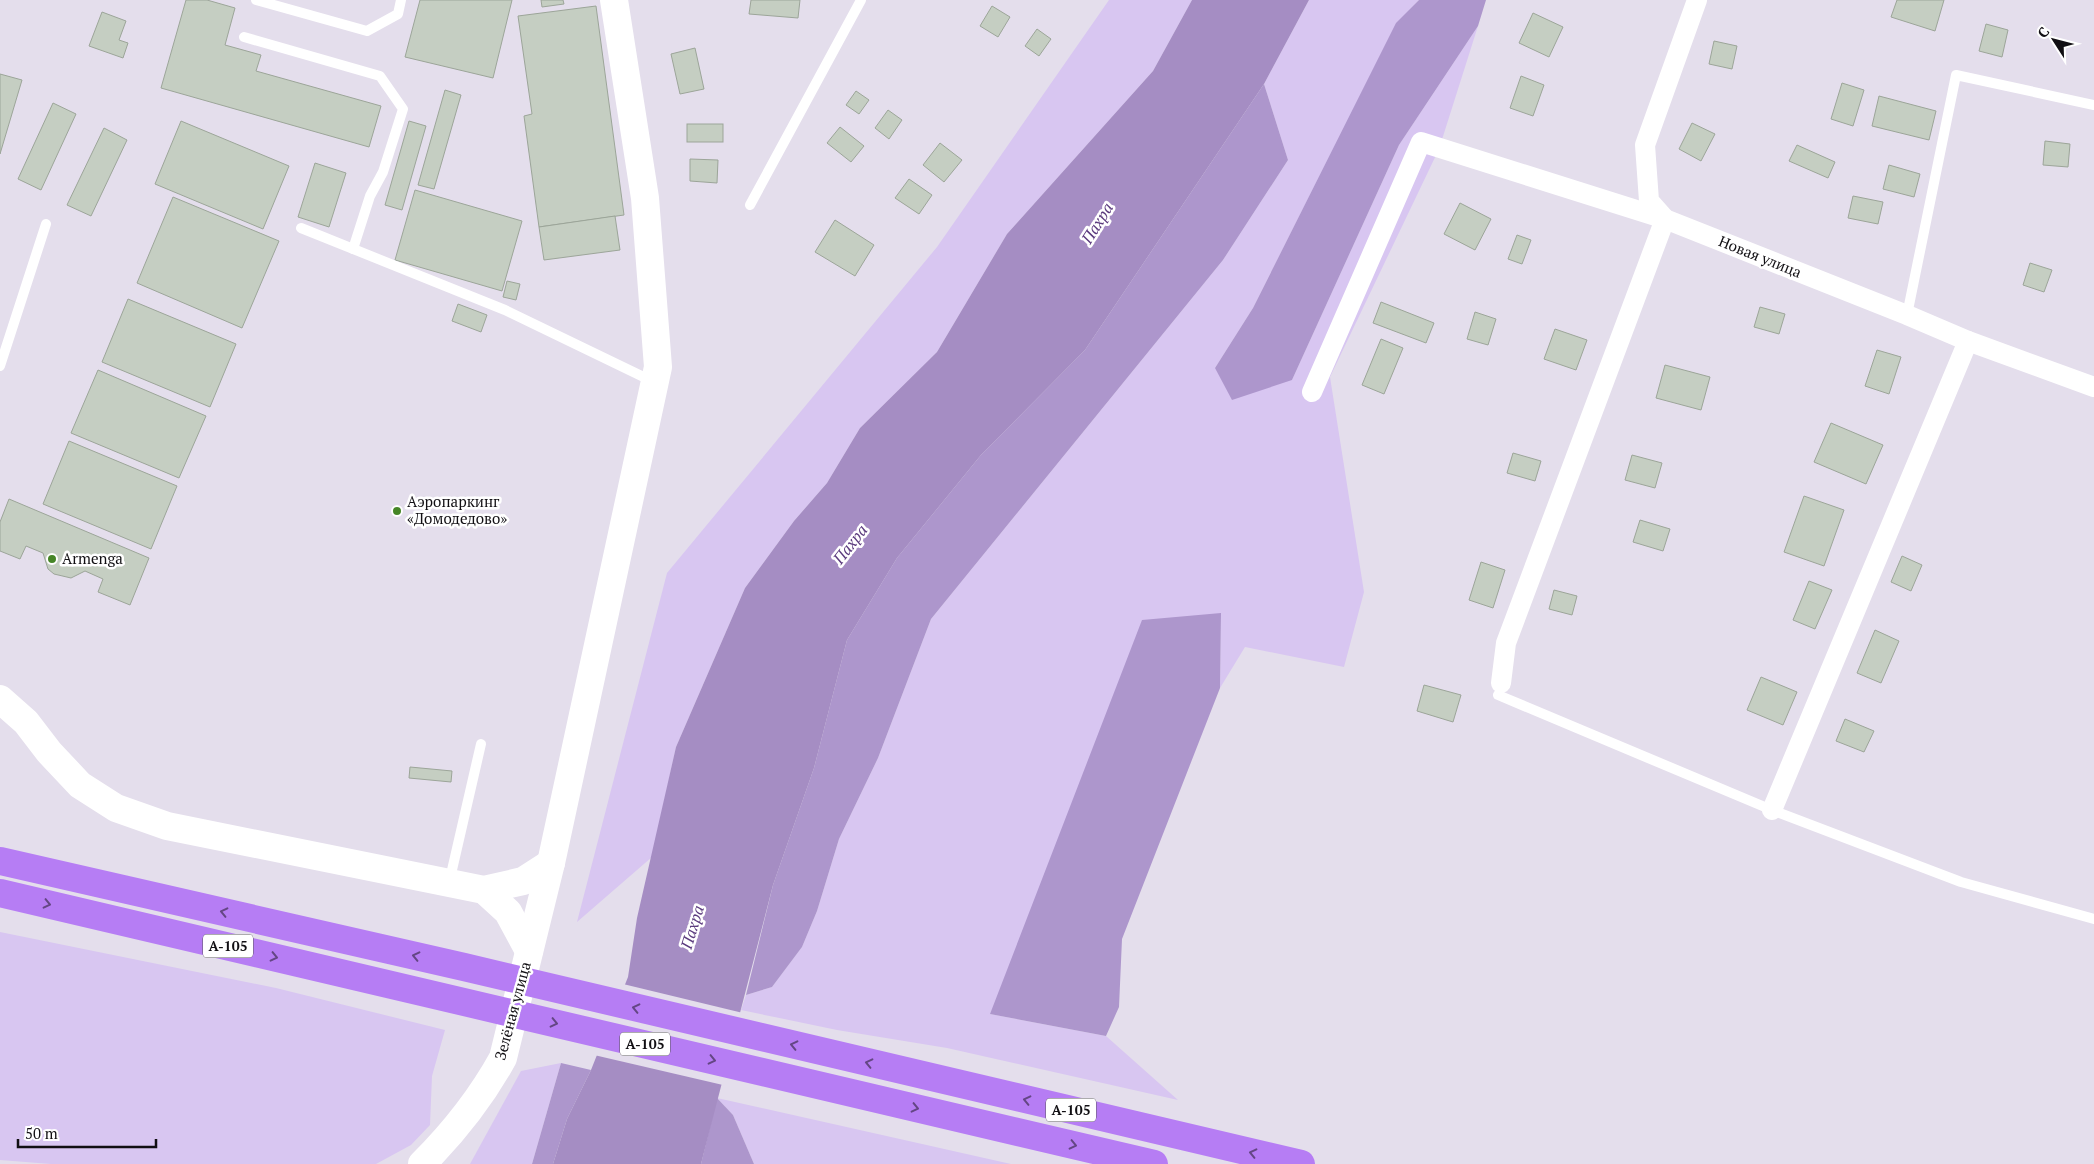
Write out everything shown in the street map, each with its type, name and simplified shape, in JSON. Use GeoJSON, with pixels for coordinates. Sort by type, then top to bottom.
{"type":"FeatureCollection","features":[{"type":"Feature","properties":{"kind":"highway","name":"А-105"},"geometry":{"type":"LineString","coordinates":[[0,862],[464,967],[1301,1164]]}},
{"type":"Feature","properties":{"kind":"highway","name":"А-105"},"geometry":{"type":"LineString","coordinates":[[0,893],[1154,1164]]}},
{"type":"Feature","properties":{"kind":"street","name":"Зелёная улица"},"geometry":{"type":"LineString","coordinates":[[422,1164],[460,1124],[489,1083],[503,1058],[551,863],[658,368],[645,198],[614,0]]}},
{"type":"Feature","properties":{"kind":"street"},"geometry":{"type":"LineString","coordinates":[[1499,689],[1506,643],[1665,219],[1649,200],[1644,146],[1697,0]]}},
{"type":"Feature","properties":{"kind":"street","name":"Новая улица"},"geometry":{"type":"LineString","coordinates":[[1312,392],[1421,142],[1665,219],[1968,341],[2094,387]]}},
{"type":"Feature","properties":{"kind":"street"},"geometry":{"type":"LineString","coordinates":[[1772,810],[1968,341]]}},
{"type":"Feature","properties":{"kind":"street"},"geometry":{"type":"LineString","coordinates":[[0,699],[26,722],[49,752],[80,785],[116,808],[167,826],[484,890],[523,881],[551,863]]}},
{"type":"Feature","properties":{"kind":"street"},"geometry":{"type":"LineString","coordinates":[[484,890],[508,912],[529,952]]}},
{"type":"Feature","properties":{"kind":"lane"},"geometry":{"type":"LineString","coordinates":[[256,0],[367,31],[398,14],[401,0]]}},
{"type":"Feature","properties":{"kind":"lane"},"geometry":{"type":"LineString","coordinates":[[750,205],[861,0]]}},
{"type":"Feature","properties":{"kind":"lane"},"geometry":{"type":"LineString","coordinates":[[244,37],[380,76],[403,109],[384,172],[370,196],[353,249]]}},
{"type":"Feature","properties":{"kind":"lane"},"geometry":{"type":"LineString","coordinates":[[1907,315],[1956,76],[2094,105]]}},
{"type":"Feature","properties":{"kind":"lane"},"geometry":{"type":"LineString","coordinates":[[0,366],[46,224]]}},
{"type":"Feature","properties":{"kind":"lane"},"geometry":{"type":"LineString","coordinates":[[302,228],[505,310],[655,382]]}},
{"type":"Feature","properties":{"kind":"lane"},"geometry":{"type":"LineString","coordinates":[[1499,689],[1772,810],[1961,882],[2094,919]]}},
{"type":"Feature","properties":{"kind":"lane"},"geometry":{"type":"LineString","coordinates":[[449,884],[482,744]]}},
{"type":"Feature","properties":{"kind":"shaded area"},"geometry":{"type":"Polygon","coordinates":[[[1109,0],[1192,0],[1153,71],[1007,234],[937,352],[860,428],[827,483],[794,521],[745,588],[676,747],[652,857],[577,922],[667,573],[937,247],[1109,0]]]}},
{"type":"Feature","properties":{"kind":"shaded area"},"geometry":{"type":"Polygon","coordinates":[[[1309,0],[1419,0],[1396,24],[1253,308],[1215,368],[1292,380],[1399,145],[1478,26],[1439,149],[1330,377],[1364,592],[1344,667],[1245,647],[1220,688],[1221,613],[990,1014],[1106,1036],[1178,1100],[947,1048],[837,1030],[741,1010],[746,995],[772,987],[802,947],[817,911],[839,839],[878,758],[931,619],[1223,260],[1288,160],[1264,84],[1309,0]]]}},
{"type":"Feature","properties":{"kind":"shaded area"},"geometry":{"type":"Polygon","coordinates":[[[1419,0],[1486,0],[1478,26],[1399,145],[1292,380],[1232,400],[1215,368],[1253,308],[1396,23],[1419,0]]]}},
{"type":"Feature","properties":{"kind":"shaded area"},"geometry":{"type":"Polygon","coordinates":[[[1264,84],[1288,160],[1223,260],[931,619],[878,758],[839,839],[817,911],[802,947],[772,987],[746,995],[773,885],[814,768],[847,640],[897,558],[981,455],[1085,350],[1264,84]]]}},
{"type":"Feature","properties":{"kind":"shaded area"},"geometry":{"type":"Polygon","coordinates":[[[1221,613],[1220,688],[1122,939],[1119,1007],[1106,1036],[990,1014],[1142,620],[1221,613]]]}},
{"type":"Feature","properties":{"kind":"shaded area"},"geometry":{"type":"Polygon","coordinates":[[[0,932],[276,988],[445,1030],[432,1076],[430,1125],[411,1145],[376,1164],[51,1164],[0,1160],[0,932]]]}},
{"type":"Feature","properties":{"kind":"shaded area"},"geometry":{"type":"Polygon","coordinates":[[[561,1063],[532,1164],[470,1164],[521,1071],[561,1063]]]}},
{"type":"Feature","properties":{"kind":"shaded area"},"geometry":{"type":"Polygon","coordinates":[[[561,1063],[591,1070],[567,1119],[553,1164],[532,1164],[561,1063]]]}},
{"type":"Feature","properties":{"kind":"shaded area"},"geometry":{"type":"Polygon","coordinates":[[[717,1098],[1011,1164],[754,1164],[733,1115],[717,1098]]]}},
{"type":"Feature","properties":{"kind":"shaded area"},"geometry":{"type":"Polygon","coordinates":[[[717,1098],[733,1115],[754,1164],[701,1164],[717,1098]]]}},
{"type":"Feature","properties":{"kind":"water","name":"Пахра"},"geometry":{"type":"Polygon","coordinates":[[[1192,0],[1309,0],[1264,84],[1085,350],[981,455],[897,558],[847,640],[814,768],[773,885],[701,1164],[553,1164],[567,1119],[591,1070],[628,977],[637,918],[676,747],[745,588],[794,521],[827,483],[860,428],[937,352],[1007,234],[1153,71],[1192,0]]]}},
{"type":"Feature","properties":{"kind":"pier"},"geometry":{"type":"Polygon","coordinates":[[[623,984],[743,1013],[723,1085],[594,1055],[623,984]]]}},
{"type":"Feature","properties":{"kind":"building"},"geometry":{"type":"Polygon","coordinates":[[[186,0],[207,0],[235,8],[225,45],[261,55],[256,71],[381,106],[369,147],[161,88],[186,0]]]}},
{"type":"Feature","properties":{"kind":"building"},"geometry":{"type":"Polygon","coordinates":[[[420,0],[512,0],[493,78],[405,57],[420,0]]]}},
{"type":"Feature","properties":{"kind":"building"},"geometry":{"type":"Polygon","coordinates":[[[541,0],[563,0],[564,4],[542,7],[541,0]]]}},
{"type":"Feature","properties":{"kind":"building"},"geometry":{"type":"Polygon","coordinates":[[[751,0],[800,0],[798,18],[749,14],[751,0]]]}},
{"type":"Feature","properties":{"kind":"building"},"geometry":{"type":"Polygon","coordinates":[[[1897,0],[1944,0],[1935,31],[1891,17],[1897,0]]]}},
{"type":"Feature","properties":{"kind":"building"},"geometry":{"type":"Polygon","coordinates":[[[596,6],[624,215],[539,227],[524,116],[532,114],[518,16],[596,6]]]}},
{"type":"Feature","properties":{"kind":"building"},"geometry":{"type":"Polygon","coordinates":[[[992,6],[1010,17],[998,37],[980,26],[992,6]]]}},
{"type":"Feature","properties":{"kind":"building"},"geometry":{"type":"Polygon","coordinates":[[[102,12],[126,21],[119,40],[128,43],[123,58],[89,46],[102,12]]]}},
{"type":"Feature","properties":{"kind":"building"},"geometry":{"type":"Polygon","coordinates":[[[1533,13],[1563,27],[1549,57],[1519,43],[1533,13]]]}},
{"type":"Feature","properties":{"kind":"building"},"geometry":{"type":"Polygon","coordinates":[[[1986,24],[2008,30],[2002,57],[1979,51],[1986,24]]]}},
{"type":"Feature","properties":{"kind":"building"},"geometry":{"type":"Polygon","coordinates":[[[1037,29],[1051,39],[1039,56],[1025,46],[1037,29]]]}},
{"type":"Feature","properties":{"kind":"building"},"geometry":{"type":"Polygon","coordinates":[[[1714,41],[1737,46],[1732,69],[1709,64],[1714,41]]]}},
{"type":"Feature","properties":{"kind":"building"},"geometry":{"type":"Polygon","coordinates":[[[695,48],[704,89],[680,94],[671,54],[695,48]]]}},
{"type":"Feature","properties":{"kind":"building"},"geometry":{"type":"Polygon","coordinates":[[[0,74],[22,80],[0,154],[0,74]]]}},
{"type":"Feature","properties":{"kind":"building"},"geometry":{"type":"Polygon","coordinates":[[[1521,76],[1544,85],[1533,116],[1510,108],[1521,76]]]}},
{"type":"Feature","properties":{"kind":"building"},"geometry":{"type":"Polygon","coordinates":[[[1842,83],[1864,90],[1853,126],[1831,119],[1842,83]]]}},
{"type":"Feature","properties":{"kind":"building"},"geometry":{"type":"Polygon","coordinates":[[[445,90],[461,95],[434,189],[418,185],[445,90]]]}},
{"type":"Feature","properties":{"kind":"building"},"geometry":{"type":"Polygon","coordinates":[[[856,91],[869,100],[859,114],[846,105],[856,91]]]}},
{"type":"Feature","properties":{"kind":"building"},"geometry":{"type":"Polygon","coordinates":[[[1879,96],[1936,111],[1929,140],[1872,126],[1879,96]]]}},
{"type":"Feature","properties":{"kind":"building"},"geometry":{"type":"Polygon","coordinates":[[[53,103],[76,114],[41,190],[18,179],[53,103]]]}},
{"type":"Feature","properties":{"kind":"building"},"geometry":{"type":"Polygon","coordinates":[[[888,110],[902,120],[889,139],[875,128],[888,110]]]}},
{"type":"Feature","properties":{"kind":"building"},"geometry":{"type":"Polygon","coordinates":[[[181,121],[289,166],[263,229],[155,184],[181,121]]]}},
{"type":"Feature","properties":{"kind":"building"},"geometry":{"type":"Polygon","coordinates":[[[409,121],[426,126],[402,210],[385,205],[409,121]]]}},
{"type":"Feature","properties":{"kind":"building"},"geometry":{"type":"Polygon","coordinates":[[[1692,123],[1715,134],[1701,161],[1679,149],[1692,123]]]}},
{"type":"Feature","properties":{"kind":"building"},"geometry":{"type":"Polygon","coordinates":[[[687,124],[723,124],[723,142],[687,142],[687,124]]]}},
{"type":"Feature","properties":{"kind":"building"},"geometry":{"type":"Polygon","coordinates":[[[840,127],[864,146],[851,162],[827,143],[840,127]]]}},
{"type":"Feature","properties":{"kind":"building"},"geometry":{"type":"Polygon","coordinates":[[[104,128],[127,140],[91,216],[67,205],[104,128]]]}},
{"type":"Feature","properties":{"kind":"building"},"geometry":{"type":"Polygon","coordinates":[[[2045,141],[2070,144],[2068,167],[2043,165],[2045,141]]]}},
{"type":"Feature","properties":{"kind":"building"},"geometry":{"type":"Polygon","coordinates":[[[940,143],[962,160],[944,182],[923,165],[940,143]]]}},
{"type":"Feature","properties":{"kind":"building"},"geometry":{"type":"Polygon","coordinates":[[[1797,145],[1835,162],[1828,178],[1789,161],[1797,145]]]}},
{"type":"Feature","properties":{"kind":"building"},"geometry":{"type":"Polygon","coordinates":[[[690,159],[718,160],[717,183],[690,181],[690,159]]]}},
{"type":"Feature","properties":{"kind":"building"},"geometry":{"type":"Polygon","coordinates":[[[315,163],[346,173],[329,227],[298,217],[315,163]]]}},
{"type":"Feature","properties":{"kind":"building"},"geometry":{"type":"Polygon","coordinates":[[[1889,165],[1920,174],[1914,197],[1883,189],[1889,165]]]}},
{"type":"Feature","properties":{"kind":"building"},"geometry":{"type":"Polygon","coordinates":[[[909,179],[932,195],[919,214],[895,198],[909,179]]]}},
{"type":"Feature","properties":{"kind":"building"},"geometry":{"type":"Polygon","coordinates":[[[415,190],[522,221],[502,291],[395,260],[415,190]]]}},
{"type":"Feature","properties":{"kind":"building"},"geometry":{"type":"Polygon","coordinates":[[[1853,196],[1883,202],[1878,224],[1848,218],[1853,196]]]}},
{"type":"Feature","properties":{"kind":"building"},"geometry":{"type":"Polygon","coordinates":[[[173,197],[279,241],[242,328],[137,283],[173,197]]]}},
{"type":"Feature","properties":{"kind":"building"},"geometry":{"type":"Polygon","coordinates":[[[1460,203],[1491,219],[1475,250],[1444,234],[1460,203]]]}},
{"type":"Feature","properties":{"kind":"building"},"geometry":{"type":"Polygon","coordinates":[[[615,216],[620,250],[544,260],[539,227],[615,216]]]}},
{"type":"Feature","properties":{"kind":"building"},"geometry":{"type":"Polygon","coordinates":[[[835,220],[874,245],[855,276],[815,252],[835,220]]]}},
{"type":"Feature","properties":{"kind":"building"},"geometry":{"type":"Polygon","coordinates":[[[1517,235],[1531,240],[1522,264],[1508,259],[1517,235]]]}},
{"type":"Feature","properties":{"kind":"building"},"geometry":{"type":"Polygon","coordinates":[[[2030,263],[2052,270],[2044,292],[2023,285],[2030,263]]]}},
{"type":"Feature","properties":{"kind":"building"},"geometry":{"type":"Polygon","coordinates":[[[507,281],[520,284],[516,300],[503,297],[507,281]]]}},
{"type":"Feature","properties":{"kind":"building"},"geometry":{"type":"Polygon","coordinates":[[[128,299],[236,344],[210,407],[102,362],[128,299]]]}},
{"type":"Feature","properties":{"kind":"building"},"geometry":{"type":"Polygon","coordinates":[[[1381,302],[1434,323],[1426,343],[1373,323],[1381,302]]]}},
{"type":"Feature","properties":{"kind":"building"},"geometry":{"type":"Polygon","coordinates":[[[458,304],[487,315],[481,332],[452,321],[458,304]]]}},
{"type":"Feature","properties":{"kind":"building"},"geometry":{"type":"Polygon","coordinates":[[[1760,307],[1785,314],[1779,334],[1754,327],[1760,307]]]}},
{"type":"Feature","properties":{"kind":"building"},"geometry":{"type":"Polygon","coordinates":[[[1475,312],[1496,319],[1488,345],[1467,339],[1475,312]]]}},
{"type":"Feature","properties":{"kind":"building"},"geometry":{"type":"Polygon","coordinates":[[[1555,329],[1587,340],[1576,370],[1544,359],[1555,329]]]}},
{"type":"Feature","properties":{"kind":"building"},"geometry":{"type":"Polygon","coordinates":[[[1381,339],[1403,348],[1384,394],[1362,385],[1381,339]]]}},
{"type":"Feature","properties":{"kind":"building"},"geometry":{"type":"Polygon","coordinates":[[[1877,350],[1901,357],[1889,394],[1865,386],[1877,350]]]}},
{"type":"Feature","properties":{"kind":"building"},"geometry":{"type":"Polygon","coordinates":[[[1665,365],[1710,377],[1701,410],[1656,398],[1665,365]]]}},
{"type":"Feature","properties":{"kind":"building"},"geometry":{"type":"Polygon","coordinates":[[[98,370],[206,416],[179,478],[71,433],[98,370]]]}},
{"type":"Feature","properties":{"kind":"building"},"geometry":{"type":"Polygon","coordinates":[[[1831,423],[1883,445],[1866,484],[1814,462],[1831,423]]]}},
{"type":"Feature","properties":{"kind":"building"},"geometry":{"type":"Polygon","coordinates":[[[69,441],[177,486],[151,549],[43,504],[69,441]]]}},
{"type":"Feature","properties":{"kind":"building"},"geometry":{"type":"Polygon","coordinates":[[[1513,453],[1541,461],[1535,481],[1507,473],[1513,453]]]}},
{"type":"Feature","properties":{"kind":"building"},"geometry":{"type":"Polygon","coordinates":[[[1632,455],[1662,463],[1655,488],[1625,480],[1632,455]]]}},
{"type":"Feature","properties":{"kind":"building"},"geometry":{"type":"Polygon","coordinates":[[[1804,496],[1844,510],[1824,566],[1784,552],[1804,496]]]}},
{"type":"Feature","properties":{"kind":"building"},"geometry":{"type":"Polygon","coordinates":[[[9,499],[149,558],[130,605],[98,592],[103,579],[85,571],[71,578],[54,574],[48,569],[43,553],[26,546],[20,559],[0,551],[0,522],[9,499]]]}},
{"type":"Feature","properties":{"kind":"building"},"geometry":{"type":"Polygon","coordinates":[[[1640,520],[1670,529],[1663,551],[1633,542],[1640,520]]]}},
{"type":"Feature","properties":{"kind":"building"},"geometry":{"type":"Polygon","coordinates":[[[1902,556],[1922,565],[1911,591],[1891,582],[1902,556]]]}},
{"type":"Feature","properties":{"kind":"building"},"geometry":{"type":"Polygon","coordinates":[[[1481,562],[1505,570],[1493,608],[1469,600],[1481,562]]]}},
{"type":"Feature","properties":{"kind":"building"},"geometry":{"type":"Polygon","coordinates":[[[1809,581],[1832,590],[1815,629],[1793,620],[1809,581]]]}},
{"type":"Feature","properties":{"kind":"building"},"geometry":{"type":"Polygon","coordinates":[[[1554,590],[1577,596],[1572,615],[1549,609],[1554,590]]]}},
{"type":"Feature","properties":{"kind":"building"},"geometry":{"type":"Polygon","coordinates":[[[1875,630],[1899,641],[1881,683],[1857,673],[1875,630]]]}},
{"type":"Feature","properties":{"kind":"building"},"geometry":{"type":"Polygon","coordinates":[[[1761,677],[1797,692],[1783,725],[1747,710],[1761,677]]]}},
{"type":"Feature","properties":{"kind":"building"},"geometry":{"type":"Polygon","coordinates":[[[1424,685],[1461,695],[1453,722],[1417,711],[1424,685]]]}},
{"type":"Feature","properties":{"kind":"building"},"geometry":{"type":"Polygon","coordinates":[[[1845,719],[1874,731],[1864,752],[1836,741],[1845,719]]]}},
{"type":"Feature","properties":{"kind":"building"},"geometry":{"type":"Polygon","coordinates":[[[410,767],[452,771],[451,782],[409,778],[410,767]]]}},
{"type":"Feature","properties":{"kind":"place","name":"Аэропаркинг «Домодедово»"},"geometry":{"type":"Point","coordinates":[397,511]}},
{"type":"Feature","properties":{"kind":"place","name":"Armenga"},"geometry":{"type":"Point","coordinates":[52,559]}}]}
